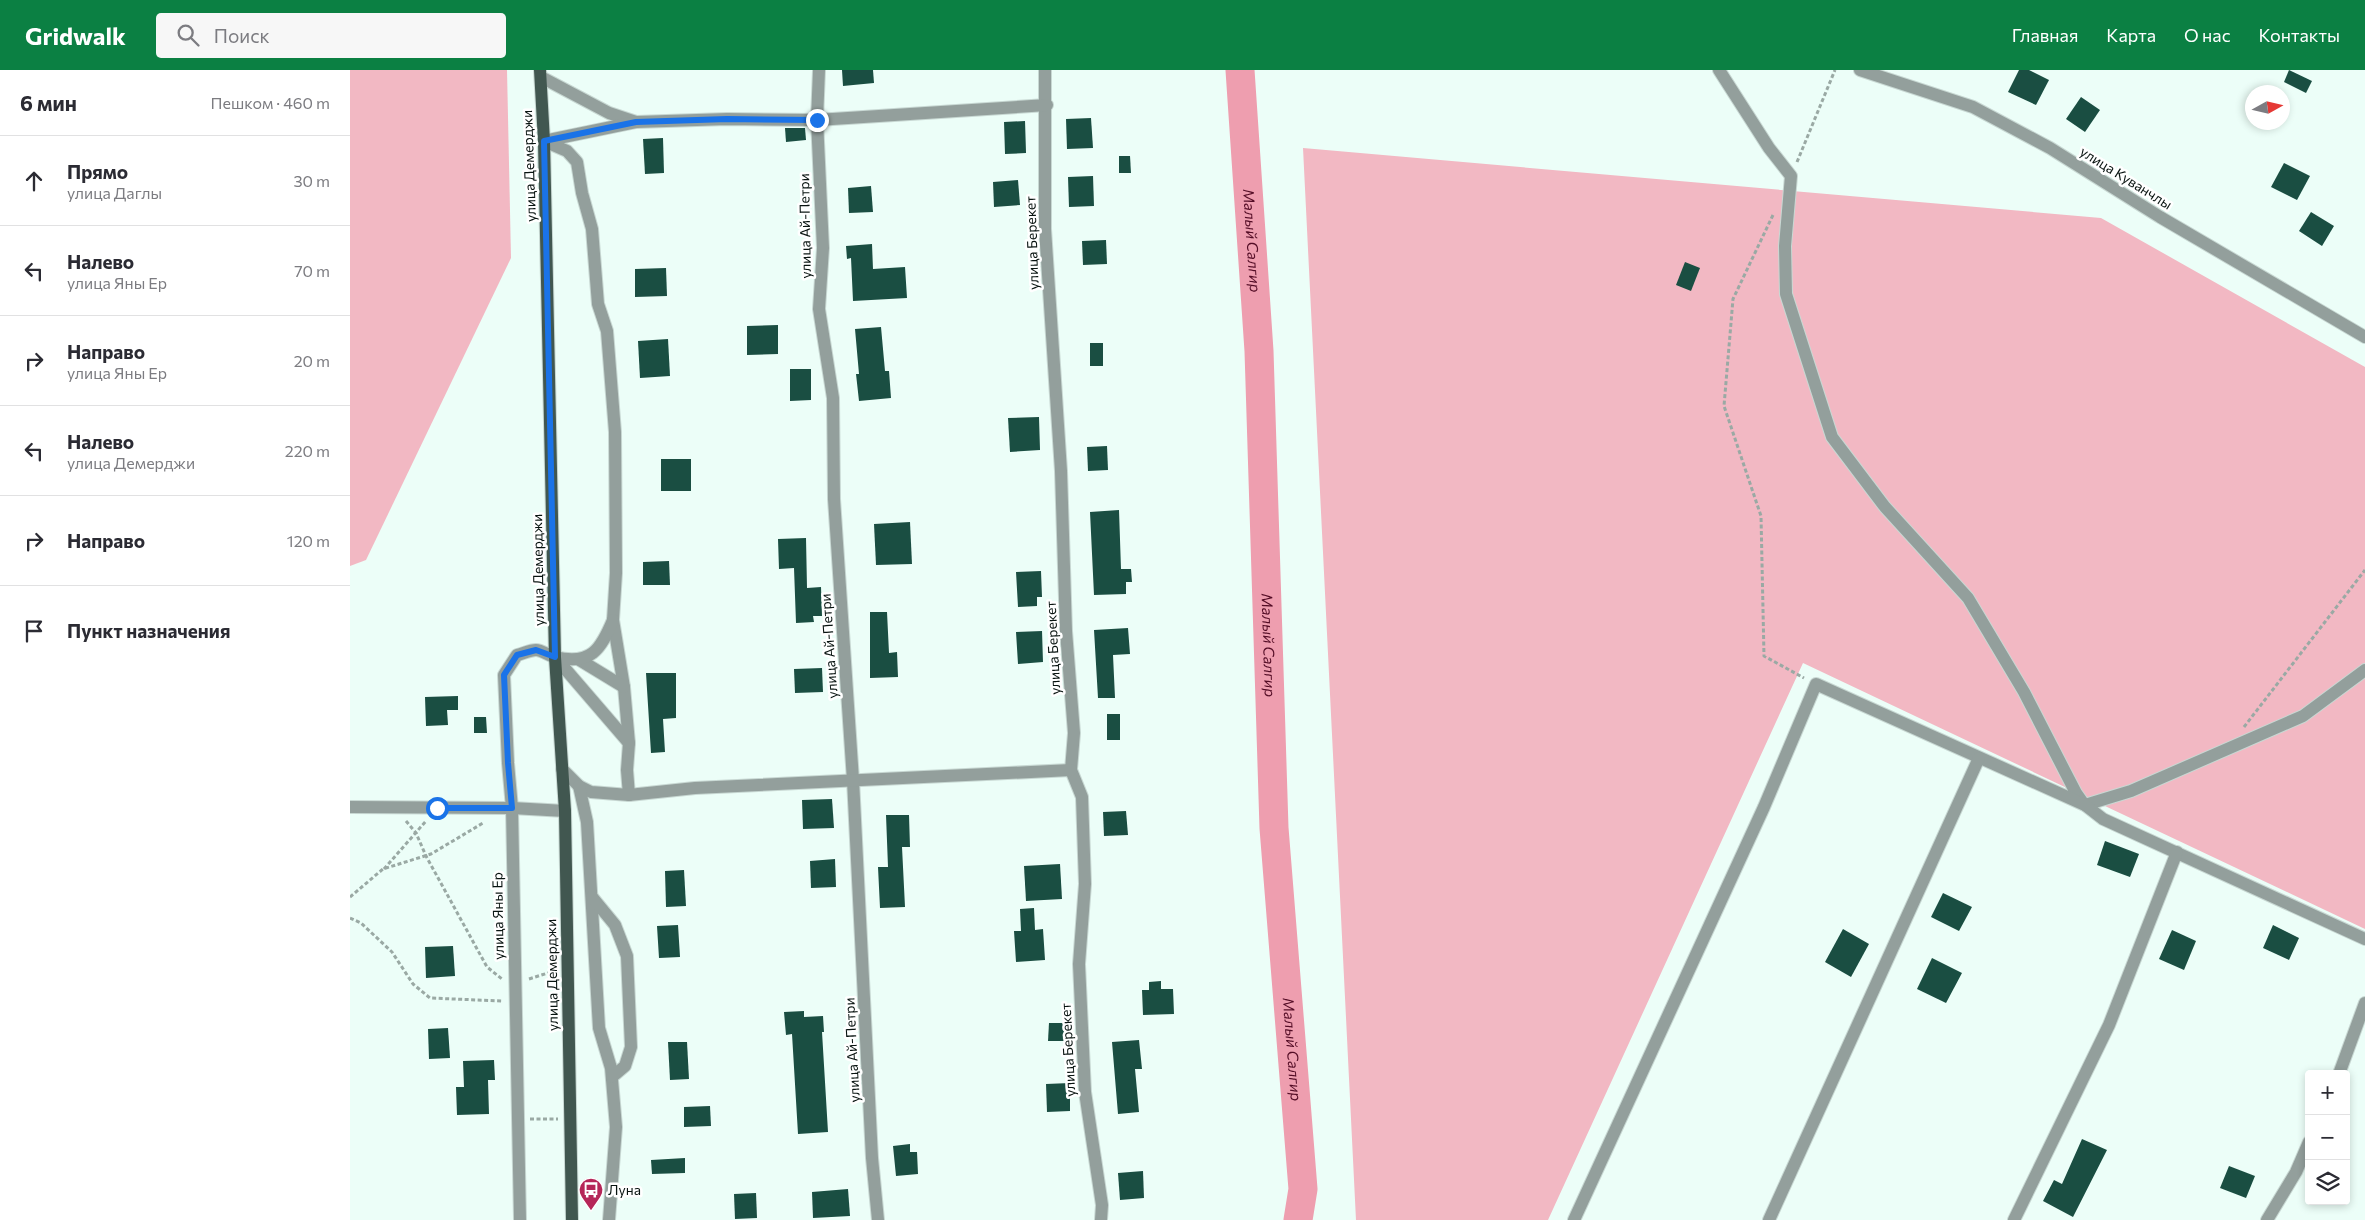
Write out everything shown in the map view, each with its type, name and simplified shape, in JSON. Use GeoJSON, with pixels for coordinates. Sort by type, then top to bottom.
{"type":"FeatureCollection","features":[{"type":"Feature","properties":{"kind":"main road","name":"улица Демерджи"},"geometry":{"type":"LineString","coordinates":[[541,74],[555,657],[564,811],[572,1220]]}},
{"type":"Feature","properties":{"kind":"street","name":"улица Ай-Петри"},"geometry":{"type":"LineString","coordinates":[[819,70],[817,120],[823,248],[819,309],[833,398],[834,499],[853,780],[872,1148],[878,1220]]}},
{"type":"Feature","properties":{"kind":"street","name":"улица Берекет"},"geometry":{"type":"LineString","coordinates":[[1045,70],[1047,105],[1045,229],[1061,471],[1066,631],[1074,733],[1071,770],[1082,797],[1085,884],[1079,964],[1084,1073],[1085,1092],[1102,1205],[1101,1220]]}},
{"type":"Feature","properties":{"kind":"street"},"geometry":{"type":"LineString","coordinates":[[1719,70],[1769,148],[1791,176],[1784,246],[1786,294],[1832,437],[1885,507],[1968,598],[2024,692],[2076,793],[2085,805]]}},
{"type":"Feature","properties":{"kind":"street","name":"улица Куванчлы"},"geometry":{"type":"LineString","coordinates":[[1860,70],[1973,107],[2050,148],[2160,217],[2365,337]]}},
{"type":"Feature","properties":{"kind":"street"},"geometry":{"type":"LineString","coordinates":[[541,74],[608,113],[636,122]]}},
{"type":"Feature","properties":{"kind":"street"},"geometry":{"type":"LineString","coordinates":[[544,141],[636,122],[727,119],[817,120],[1047,105]]}},
{"type":"Feature","properties":{"kind":"street"},"geometry":{"type":"LineString","coordinates":[[544,141],[567,151],[577,162],[582,193],[592,229],[598,304],[607,331],[615,432],[616,573],[613,620],[624,686],[629,743],[627,770],[630,795]]}},
{"type":"Feature","properties":{"kind":"street"},"geometry":{"type":"LineString","coordinates":[[578,659],[596,652],[604,644],[613,620]]}},
{"type":"Feature","properties":{"kind":"street","name":"улица Яны Ер"},"geometry":{"type":"LineString","coordinates":[[520,1220],[516,1119],[512,808],[504,675],[517,655],[536,650],[555,657],[578,659]]}},
{"type":"Feature","properties":{"kind":"street"},"geometry":{"type":"LineString","coordinates":[[555,657],[629,743]]}},
{"type":"Feature","properties":{"kind":"street"},"geometry":{"type":"LineString","coordinates":[[578,659],[624,686]]}},
{"type":"Feature","properties":{"kind":"street"},"geometry":{"type":"LineString","coordinates":[[2085,805],[2131,791],[2303,716],[2365,670]]}},
{"type":"Feature","properties":{"kind":"street"},"geometry":{"type":"LineString","coordinates":[[1574,1220],[1764,807],[1816,684],[2085,805],[2103,819],[2348,933],[2365,939]]}},
{"type":"Feature","properties":{"kind":"street"},"geometry":{"type":"LineString","coordinates":[[1769,1220],[1979,758]]}},
{"type":"Feature","properties":{"kind":"street"},"geometry":{"type":"LineString","coordinates":[[562,769],[579,786],[590,792],[630,795],[695,788],[1071,770]]}},
{"type":"Feature","properties":{"kind":"street"},"geometry":{"type":"LineString","coordinates":[[579,786],[587,822],[600,1028],[612,1077],[616,1127],[608,1220]]}},
{"type":"Feature","properties":{"kind":"street"},"geometry":{"type":"LineString","coordinates":[[350,807],[512,808],[564,811]]}},
{"type":"Feature","properties":{"kind":"street"},"geometry":{"type":"LineString","coordinates":[[2014,1220],[2109,1025],[2177,852]]}},
{"type":"Feature","properties":{"kind":"street"},"geometry":{"type":"LineString","coordinates":[[592,897],[615,925],[627,956],[630,1047],[625,1066],[612,1077]]}},
{"type":"Feature","properties":{"kind":"street"},"geometry":{"type":"LineString","coordinates":[[2340,1070],[2365,1003]]}},
{"type":"Feature","properties":{"kind":"street"},"geometry":{"type":"LineString","coordinates":[[2267,1220],[2296,1172],[2305,1151]]}},
{"type":"Feature","properties":{"kind":"path"},"geometry":{"type":"LineString","coordinates":[[1791,176],[1835,70]]}},
{"type":"Feature","properties":{"kind":"path"},"geometry":{"type":"LineString","coordinates":[[1774,211],[1733,299],[1724,406],[1761,516],[1764,656],[1816,684]]}},
{"type":"Feature","properties":{"kind":"path"},"geometry":{"type":"LineString","coordinates":[[2226,749],[2365,570]]}},
{"type":"Feature","properties":{"kind":"path"},"geometry":{"type":"LineString","coordinates":[[393,807],[416,833],[426,856],[487,966],[504,980],[514,983],[567,968]]}},
{"type":"Feature","properties":{"kind":"path"},"geometry":{"type":"LineString","coordinates":[[350,897],[383,869],[437,808]]}},
{"type":"Feature","properties":{"kind":"path"},"geometry":{"type":"LineString","coordinates":[[383,869],[426,856],[488,820]]}},
{"type":"Feature","properties":{"kind":"path"},"geometry":{"type":"LineString","coordinates":[[350,918],[361,923],[392,952],[413,984],[430,998],[514,1001]]}},
{"type":"Feature","properties":{"kind":"path"},"geometry":{"type":"LineString","coordinates":[[516,1119],[569,1119]]}},
{"type":"Feature","properties":{"kind":"shaded area"},"geometry":{"type":"Polygon","coordinates":[[[350,70],[507,70],[511,258],[366,560],[350,566],[350,70]]]}},
{"type":"Feature","properties":{"kind":"shaded area"},"geometry":{"type":"Polygon","coordinates":[[[1303,148],[2101,218],[2365,367],[2365,929],[1803,663],[1548,1220],[1356,1220],[1303,148]]]}},
{"type":"Feature","properties":{"kind":"building"},"geometry":{"type":"Polygon","coordinates":[[[842,70],[873,70],[874,83],[843,86],[842,70]]]}},
{"type":"Feature","properties":{"kind":"building"},"geometry":{"type":"Polygon","coordinates":[[[2019,70],[2029,70],[2049,80],[2036,105],[2008,92],[2019,70]]]}},
{"type":"Feature","properties":{"kind":"building"},"geometry":{"type":"Polygon","coordinates":[[[2289,70],[2312,81],[2306,93],[2284,82],[2289,70]]]}},
{"type":"Feature","properties":{"kind":"building"},"geometry":{"type":"Polygon","coordinates":[[[2081,97],[2100,110],[2085,132],[2066,119],[2081,97]]]}},
{"type":"Feature","properties":{"kind":"building"},"geometry":{"type":"Polygon","coordinates":[[[1091,118],[1093,148],[1067,149],[1066,119],[1091,118]]]}},
{"type":"Feature","properties":{"kind":"building"},"geometry":{"type":"Polygon","coordinates":[[[1025,121],[1026,153],[1005,154],[1004,122],[1025,121]]]}},
{"type":"Feature","properties":{"kind":"building"},"geometry":{"type":"Polygon","coordinates":[[[785,128],[805,128],[806,140],[786,142],[785,128]]]}},
{"type":"Feature","properties":{"kind":"building"},"geometry":{"type":"Polygon","coordinates":[[[663,138],[664,173],[645,174],[643,139],[663,138]]]}},
{"type":"Feature","properties":{"kind":"building"},"geometry":{"type":"Polygon","coordinates":[[[1119,156],[1130,156],[1131,173],[1119,173],[1119,156]]]}},
{"type":"Feature","properties":{"kind":"building"},"geometry":{"type":"Polygon","coordinates":[[[2284,163],[2310,176],[2297,200],[2271,187],[2284,163]]]}},
{"type":"Feature","properties":{"kind":"building"},"geometry":{"type":"Polygon","coordinates":[[[1093,176],[1094,206],[1069,207],[1068,177],[1093,176]]]}},
{"type":"Feature","properties":{"kind":"building"},"geometry":{"type":"Polygon","coordinates":[[[1018,180],[1020,205],[994,207],[993,182],[1018,180]]]}},
{"type":"Feature","properties":{"kind":"building"},"geometry":{"type":"Polygon","coordinates":[[[871,186],[873,212],[849,213],[848,188],[871,186]]]}},
{"type":"Feature","properties":{"kind":"building"},"geometry":{"type":"Polygon","coordinates":[[[2311,212],[2334,226],[2322,246],[2299,231],[2311,212]]]}},
{"type":"Feature","properties":{"kind":"building"},"geometry":{"type":"Polygon","coordinates":[[[1106,240],[1107,264],[1083,265],[1082,241],[1106,240]]]}},
{"type":"Feature","properties":{"kind":"building"},"geometry":{"type":"Polygon","coordinates":[[[872,244],[873,269],[905,267],[907,298],[853,301],[851,258],[847,259],[846,246],[872,244]]]}},
{"type":"Feature","properties":{"kind":"building"},"geometry":{"type":"Polygon","coordinates":[[[1685,262],[1700,268],[1691,291],[1676,285],[1685,262]]]}},
{"type":"Feature","properties":{"kind":"building"},"geometry":{"type":"Polygon","coordinates":[[[666,268],[667,296],[635,297],[635,269],[666,268]]]}},
{"type":"Feature","properties":{"kind":"building"},"geometry":{"type":"Polygon","coordinates":[[[778,325],[778,354],[747,355],[747,326],[778,325]]]}},
{"type":"Feature","properties":{"kind":"building"},"geometry":{"type":"Polygon","coordinates":[[[881,327],[885,371],[889,371],[891,398],[859,401],[855,329],[881,327]]]}},
{"type":"Feature","properties":{"kind":"building"},"geometry":{"type":"Polygon","coordinates":[[[668,339],[670,376],[640,378],[638,341],[668,339]]]}},
{"type":"Feature","properties":{"kind":"building"},"geometry":{"type":"Polygon","coordinates":[[[1090,343],[1103,343],[1103,366],[1090,366],[1090,343]]]}},
{"type":"Feature","properties":{"kind":"building"},"geometry":{"type":"Polygon","coordinates":[[[790,369],[811,369],[811,400],[790,401],[790,369]]]}},
{"type":"Feature","properties":{"kind":"building"},"geometry":{"type":"Polygon","coordinates":[[[1039,417],[1040,450],[1010,452],[1008,418],[1039,417]]]}},
{"type":"Feature","properties":{"kind":"building"},"geometry":{"type":"Polygon","coordinates":[[[1107,446],[1108,470],[1088,471],[1087,447],[1107,446]]]}},
{"type":"Feature","properties":{"kind":"building"},"geometry":{"type":"Polygon","coordinates":[[[661,459],[691,459],[691,491],[661,491],[661,459]]]}},
{"type":"Feature","properties":{"kind":"building"},"geometry":{"type":"Polygon","coordinates":[[[1119,510],[1121,569],[1131,569],[1132,582],[1126,582],[1126,594],[1094,595],[1090,512],[1119,510]]]}},
{"type":"Feature","properties":{"kind":"building"},"geometry":{"type":"Polygon","coordinates":[[[910,522],[912,564],[876,565],[874,524],[910,522]]]}},
{"type":"Feature","properties":{"kind":"building"},"geometry":{"type":"Polygon","coordinates":[[[806,538],[807,588],[821,587],[822,616],[813,616],[814,622],[796,623],[794,568],[779,569],[778,539],[806,538]]]}},
{"type":"Feature","properties":{"kind":"building"},"geometry":{"type":"Polygon","coordinates":[[[669,561],[670,585],[643,585],[643,562],[669,561]]]}},
{"type":"Feature","properties":{"kind":"building"},"geometry":{"type":"Polygon","coordinates":[[[1041,571],[1042,597],[1037,597],[1037,606],[1018,607],[1016,572],[1041,571]]]}},
{"type":"Feature","properties":{"kind":"building"},"geometry":{"type":"Polygon","coordinates":[[[870,612],[887,612],[889,653],[897,652],[898,677],[870,678],[870,612]]]}},
{"type":"Feature","properties":{"kind":"building"},"geometry":{"type":"Polygon","coordinates":[[[1128,628],[1130,654],[1113,655],[1115,698],[1098,698],[1094,630],[1128,628]]]}},
{"type":"Feature","properties":{"kind":"building"},"geometry":{"type":"Polygon","coordinates":[[[1042,631],[1043,662],[1018,664],[1016,632],[1042,631]]]}},
{"type":"Feature","properties":{"kind":"building"},"geometry":{"type":"Polygon","coordinates":[[[822,668],[823,692],[795,693],[794,669],[822,668]]]}},
{"type":"Feature","properties":{"kind":"building"},"geometry":{"type":"Polygon","coordinates":[[[646,673],[676,673],[676,718],[663,719],[665,752],[651,753],[646,673]]]}},
{"type":"Feature","properties":{"kind":"building"},"geometry":{"type":"Polygon","coordinates":[[[458,696],[458,710],[447,710],[448,725],[426,726],[425,697],[458,696]]]}},
{"type":"Feature","properties":{"kind":"building"},"geometry":{"type":"Polygon","coordinates":[[[1107,714],[1120,714],[1120,740],[1107,740],[1107,714]]]}},
{"type":"Feature","properties":{"kind":"building"},"geometry":{"type":"Polygon","coordinates":[[[474,717],[486,717],[487,733],[474,733],[474,717]]]}},
{"type":"Feature","properties":{"kind":"building"},"geometry":{"type":"Polygon","coordinates":[[[832,799],[834,828],[803,829],[802,800],[832,799]]]}},
{"type":"Feature","properties":{"kind":"building"},"geometry":{"type":"Polygon","coordinates":[[[1126,811],[1128,835],[1104,836],[1103,812],[1126,811]]]}},
{"type":"Feature","properties":{"kind":"building"},"geometry":{"type":"Polygon","coordinates":[[[886,815],[909,815],[910,847],[902,847],[905,907],[880,908],[878,867],[888,867],[886,815]]]}},
{"type":"Feature","properties":{"kind":"building"},"geometry":{"type":"Polygon","coordinates":[[[2105,841],[2139,854],[2130,877],[2097,865],[2105,841]]]}},
{"type":"Feature","properties":{"kind":"building"},"geometry":{"type":"Polygon","coordinates":[[[835,859],[836,887],[811,888],[810,861],[835,859]]]}},
{"type":"Feature","properties":{"kind":"building"},"geometry":{"type":"Polygon","coordinates":[[[1060,864],[1062,899],[1026,901],[1024,866],[1060,864]]]}},
{"type":"Feature","properties":{"kind":"building"},"geometry":{"type":"Polygon","coordinates":[[[684,870],[686,906],[666,907],[665,871],[684,870]]]}},
{"type":"Feature","properties":{"kind":"building"},"geometry":{"type":"Polygon","coordinates":[[[1943,893],[1972,907],[1959,931],[1931,917],[1943,893]]]}},
{"type":"Feature","properties":{"kind":"building"},"geometry":{"type":"Polygon","coordinates":[[[1034,908],[1035,930],[1043,929],[1045,960],[1016,962],[1014,931],[1021,931],[1020,909],[1034,908]]]}},
{"type":"Feature","properties":{"kind":"building"},"geometry":{"type":"Polygon","coordinates":[[[678,925],[680,957],[659,958],[657,926],[678,925]]]}},
{"type":"Feature","properties":{"kind":"building"},"geometry":{"type":"Polygon","coordinates":[[[2273,925],[2299,938],[2289,960],[2263,948],[2273,925]]]}},
{"type":"Feature","properties":{"kind":"building"},"geometry":{"type":"Polygon","coordinates":[[[1843,929],[1869,944],[1851,977],[1825,962],[1843,929]]]}},
{"type":"Feature","properties":{"kind":"building"},"geometry":{"type":"Polygon","coordinates":[[[2172,930],[2196,941],[2184,970],[2159,959],[2172,930]]]}},
{"type":"Feature","properties":{"kind":"building"},"geometry":{"type":"Polygon","coordinates":[[[453,946],[455,976],[426,978],[425,947],[453,946]]]}},
{"type":"Feature","properties":{"kind":"building"},"geometry":{"type":"Polygon","coordinates":[[[1932,958],[1962,973],[1946,1003],[1917,989],[1932,958]]]}},
{"type":"Feature","properties":{"kind":"building"},"geometry":{"type":"Polygon","coordinates":[[[1161,981],[1161,989],[1173,989],[1174,1014],[1143,1015],[1142,990],[1149,990],[1149,982],[1161,981]]]}},
{"type":"Feature","properties":{"kind":"building"},"geometry":{"type":"Polygon","coordinates":[[[804,1011],[804,1017],[823,1016],[824,1032],[822,1032],[828,1132],[798,1134],[792,1034],[786,1035],[784,1012],[804,1011]]]}},
{"type":"Feature","properties":{"kind":"building"},"geometry":{"type":"Polygon","coordinates":[[[1049,1023],[1064,1023],[1064,1041],[1048,1041],[1049,1023]]]}},
{"type":"Feature","properties":{"kind":"building"},"geometry":{"type":"Polygon","coordinates":[[[448,1028],[450,1058],[429,1059],[428,1029],[448,1028]]]}},
{"type":"Feature","properties":{"kind":"building"},"geometry":{"type":"Polygon","coordinates":[[[1139,1040],[1142,1069],[1135,1069],[1139,1112],[1118,1114],[1112,1042],[1139,1040]]]}},
{"type":"Feature","properties":{"kind":"building"},"geometry":{"type":"Polygon","coordinates":[[[668,1042],[687,1042],[689,1079],[670,1080],[668,1042]]]}},
{"type":"Feature","properties":{"kind":"building"},"geometry":{"type":"Polygon","coordinates":[[[494,1060],[495,1080],[488,1080],[489,1114],[457,1115],[456,1087],[464,1087],[463,1061],[494,1060]]]}},
{"type":"Feature","properties":{"kind":"building"},"geometry":{"type":"Polygon","coordinates":[[[1070,1083],[1070,1111],[1047,1112],[1046,1084],[1070,1083]]]}},
{"type":"Feature","properties":{"kind":"building"},"geometry":{"type":"Polygon","coordinates":[[[710,1106],[711,1126],[684,1127],[684,1107],[710,1106]]]}},
{"type":"Feature","properties":{"kind":"building"},"geometry":{"type":"Polygon","coordinates":[[[2082,1139],[2107,1150],[2073,1217],[2043,1201],[2054,1180],[2062,1184],[2082,1139]]]}},
{"type":"Feature","properties":{"kind":"building"},"geometry":{"type":"Polygon","coordinates":[[[910,1144],[910,1152],[917,1152],[918,1174],[896,1176],[893,1146],[910,1144]]]}},
{"type":"Feature","properties":{"kind":"building"},"geometry":{"type":"Polygon","coordinates":[[[685,1158],[685,1173],[652,1174],[651,1160],[685,1158]]]}},
{"type":"Feature","properties":{"kind":"building"},"geometry":{"type":"Polygon","coordinates":[[[2229,1166],[2255,1176],[2246,1198],[2220,1188],[2229,1166]]]}},
{"type":"Feature","properties":{"kind":"building"},"geometry":{"type":"Polygon","coordinates":[[[1143,1171],[1144,1198],[1120,1200],[1118,1173],[1143,1171]]]}},
{"type":"Feature","properties":{"kind":"building"},"geometry":{"type":"Polygon","coordinates":[[[848,1189],[850,1216],[813,1218],[812,1192],[848,1189]]]}},
{"type":"Feature","properties":{"kind":"building"},"geometry":{"type":"Polygon","coordinates":[[[756,1193],[757,1218],[735,1219],[734,1194],[756,1193]]]}},
{"type":"Feature","properties":{"kind":"waterway","name":"Малый Салгир"},"geometry":{"type":"LineString","coordinates":[[1240,70],[1259,351],[1274,828],[1303,1189],[1298,1220]]}},
{"type":"Feature","properties":{"kind":"place","name":"Луна"},"geometry":{"type":"Point","coordinates":[591,1211]}},
{"type":"Feature","properties":{"kind":"route"},"geometry":{"type":"LineString","coordinates":[[437,808],[512,808],[504,675],[517,655],[536,650],[555,657],[544,141],[636,122],[727,119],[817,120]]}}]}
